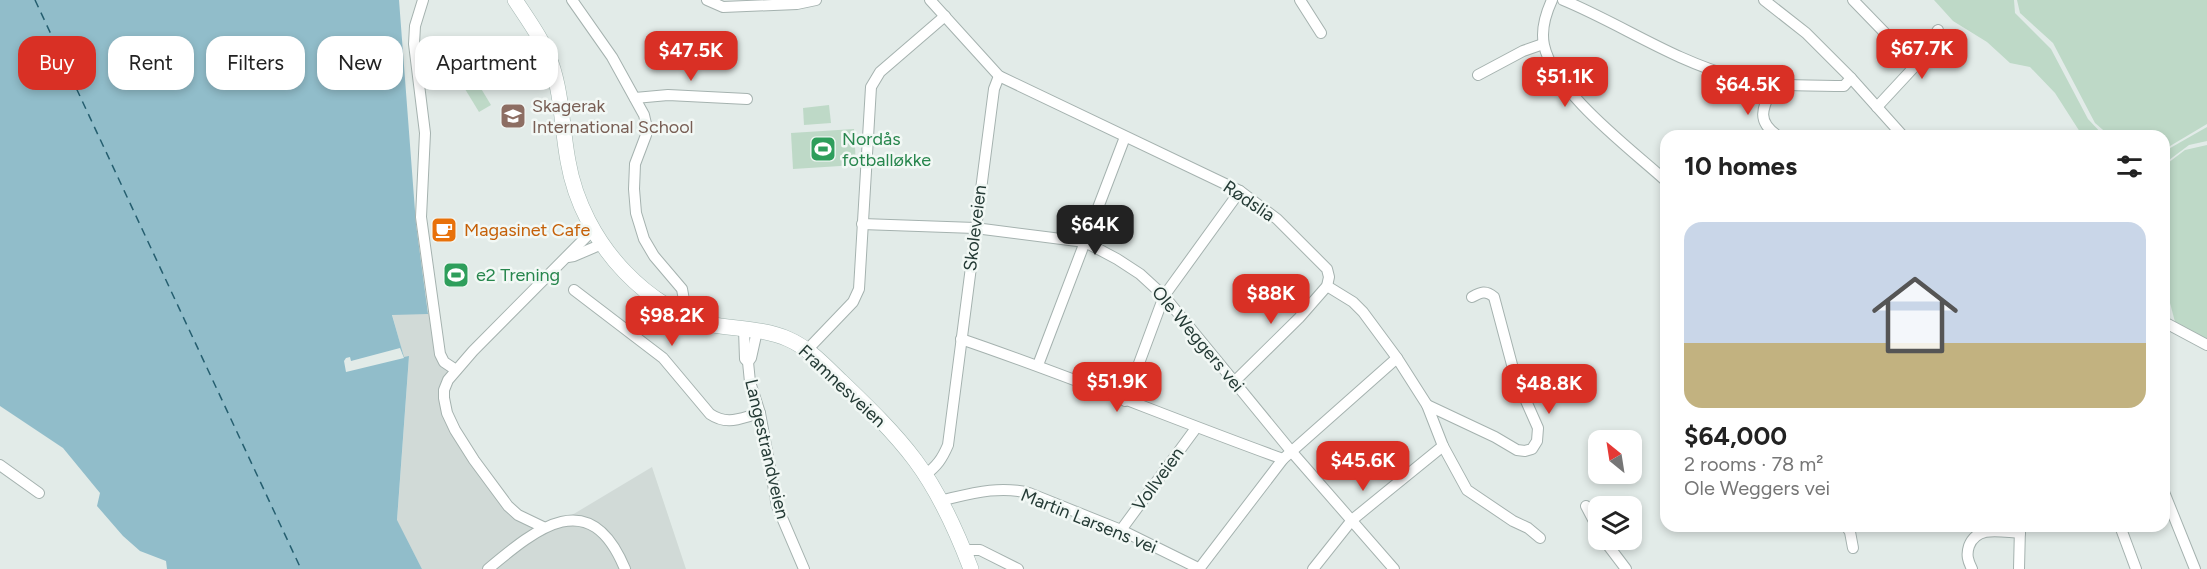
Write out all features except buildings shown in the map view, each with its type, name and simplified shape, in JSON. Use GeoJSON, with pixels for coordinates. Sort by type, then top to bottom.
{"type":"FeatureCollection","features":[{"type":"Feature","properties":{"kind":"main road","name":"Framnesveien"},"geometry":{"type":"LineString","coordinates":[[515,0],[543,45],[550,62],[556,82],[574,188],[593,230],[624,272],[644,290],[698,321],[751,330],[790,340],[807,350],[886,426],[914,458],[939,501],[971,569]]}},
{"type":"Feature","properties":{"kind":"street"},"geometry":{"type":"LineString","coordinates":[[423,0],[415,26],[414,44],[425,133],[420,217],[440,354],[444,362],[456,370]]}},
{"type":"Feature","properties":{"kind":"street"},"geometry":{"type":"LineString","coordinates":[[572,0],[612,57],[644,115],[647,128],[635,164],[636,213],[644,239],[654,256],[682,289],[684,300],[679,312]]}},
{"type":"Feature","properties":{"kind":"street"},"geometry":{"type":"LineString","coordinates":[[707,0],[714,4],[733,7],[797,4],[816,0]]}},
{"type":"Feature","properties":{"kind":"street"},"geometry":{"type":"LineString","coordinates":[[930,0],[999,76]]}},
{"type":"Feature","properties":{"kind":"street"},"geometry":{"type":"LineString","coordinates":[[1300,0],[1321,33]]}},
{"type":"Feature","properties":{"kind":"street"},"geometry":{"type":"LineString","coordinates":[[1552,0],[1544,29],[1543,44],[1556,74],[1573,96],[1660,176]]}},
{"type":"Feature","properties":{"kind":"street"},"geometry":{"type":"LineString","coordinates":[[1563,0],[1706,68],[1736,78],[1774,84],[1844,86],[1851,78]]}},
{"type":"Feature","properties":{"kind":"street"},"geometry":{"type":"LineString","coordinates":[[1764,0],[1806,33],[1851,78],[1898,130]]}},
{"type":"Feature","properties":{"kind":"street"},"geometry":{"type":"LineString","coordinates":[[1853,0],[1916,65]]}},
{"type":"Feature","properties":{"kind":"street"},"geometry":{"type":"LineString","coordinates":[[807,350],[854,302],[859,289],[871,87],[880,72],[945,16]]}},
{"type":"Feature","properties":{"kind":"street"},"geometry":{"type":"LineString","coordinates":[[1877,107],[1916,65],[1938,30]]}},
{"type":"Feature","properties":{"kind":"street"},"geometry":{"type":"LineString","coordinates":[[1478,75],[1523,51],[1543,44]]}},
{"type":"Feature","properties":{"kind":"street","name":"Rødslia"},"geometry":{"type":"LineString","coordinates":[[999,76],[1240,191],[1277,219],[1316,256],[1327,269],[1329,277],[1327,286]]}},
{"type":"Feature","properties":{"kind":"street","name":"Skoleveien"},"geometry":{"type":"LineString","coordinates":[[925,475],[936,467],[948,445],[993,89],[999,76]]}},
{"type":"Feature","properties":{"kind":"street"},"geometry":{"type":"LineString","coordinates":[[1770,130],[1762,115],[1774,84]]}},
{"type":"Feature","properties":{"kind":"street"},"geometry":{"type":"LineString","coordinates":[[635,98],[668,95],[747,99]]}},
{"type":"Feature","properties":{"kind":"street"},"geometry":{"type":"LineString","coordinates":[[1038,365],[1125,137]]}},
{"type":"Feature","properties":{"kind":"street"},"geometry":{"type":"LineString","coordinates":[[1125,401],[1164,296],[1240,191]]}},
{"type":"Feature","properties":{"kind":"street","name":"Ole Weggers vei"},"geometry":{"type":"LineString","coordinates":[[862,224],[975,228],[1085,242],[1117,259],[1140,274],[1164,296],[1234,382],[1287,455],[1352,520],[1394,569]]}},
{"type":"Feature","properties":{"kind":"street"},"geometry":{"type":"LineString","coordinates":[[543,527],[518,515],[508,506],[455,430],[444,398],[444,390],[456,370],[593,230]]}},
{"type":"Feature","properties":{"kind":"street"},"geometry":{"type":"LineString","coordinates":[[568,257],[602,244]]}},
{"type":"Feature","properties":{"kind":"street"},"geometry":{"type":"LineString","coordinates":[[1234,382],[1299,318],[1327,286],[1353,302],[1363,312],[1397,358],[1427,405],[1443,446],[1467,490],[1540,538]]}},
{"type":"Feature","properties":{"kind":"street"},"geometry":{"type":"LineString","coordinates":[[574,290],[663,358],[710,414],[719,420],[733,420],[760,413]]}},
{"type":"Feature","properties":{"kind":"street"},"geometry":{"type":"LineString","coordinates":[[1427,405],[1517,450],[1532,449],[1537,441],[1538,428],[1515,376],[1494,297],[1483,292],[1472,297]]}},
{"type":"Feature","properties":{"kind":"street"},"geometry":{"type":"LineString","coordinates":[[2170,325],[2207,345]]}},
{"type":"Feature","properties":{"kind":"street","name":"Langestrandveien"},"geometry":{"type":"LineString","coordinates":[[751,330],[745,358],[760,413],[777,506],[804,569]]}},
{"type":"Feature","properties":{"kind":"street"},"geometry":{"type":"LineString","coordinates":[[961,339],[1038,365],[1196,428],[1287,455]]}},
{"type":"Feature","properties":{"kind":"street"},"geometry":{"type":"LineString","coordinates":[[1199,569],[1287,455],[1397,358]]}},
{"type":"Feature","properties":{"kind":"street","name":"Vollveien"},"geometry":{"type":"LineString","coordinates":[[1121,530],[1196,428]]}},
{"type":"Feature","properties":{"kind":"street"},"geometry":{"type":"LineString","coordinates":[[1313,569],[1352,520],[1443,446]]}},
{"type":"Feature","properties":{"kind":"street"},"geometry":{"type":"LineString","coordinates":[[0,465],[39,493]]}},
{"type":"Feature","properties":{"kind":"street","name":"Martin Larsens vei"},"geometry":{"type":"LineString","coordinates":[[939,501],[980,491],[1015,490],[1029,493],[1121,530],[1199,569]]}},
{"type":"Feature","properties":{"kind":"street"},"geometry":{"type":"LineString","coordinates":[[1586,506],[1588,510]]}},
{"type":"Feature","properties":{"kind":"street"},"geometry":{"type":"LineString","coordinates":[[2170,507],[2195,569]]}},
{"type":"Feature","properties":{"kind":"street"},"geometry":{"type":"LineString","coordinates":[[488,569],[525,538],[543,527],[569,520],[596,528],[609,538],[625,569]]}},
{"type":"Feature","properties":{"kind":"street"},"geometry":{"type":"LineString","coordinates":[[1850,532],[1853,548]]}},
{"type":"Feature","properties":{"kind":"street"},"geometry":{"type":"LineString","coordinates":[[1972,569],[1968,551],[1972,539],[1977,533],[1982,532]]}},
{"type":"Feature","properties":{"kind":"street"},"geometry":{"type":"LineString","coordinates":[[2019,569],[2020,532]]}},
{"type":"Feature","properties":{"kind":"street"},"geometry":{"type":"LineString","coordinates":[[2122,532],[2136,569]]}},
{"type":"Feature","properties":{"kind":"street"},"geometry":{"type":"LineString","coordinates":[[963,550],[980,550],[1018,569]]}},
{"type":"Feature","properties":{"kind":"street"},"geometry":{"type":"LineString","coordinates":[[1612,550],[1626,569]]}},
{"type":"Feature","properties":{"kind":"shaded area"},"geometry":{"type":"Polygon","coordinates":[[[435,313],[440,354],[456,370],[448,380],[447,413],[508,506],[543,527],[562,521],[652,467],[686,569],[422,569],[397,521],[409,357],[404,358],[392,314],[435,313]]]}},
{"type":"Feature","properties":{"kind":"green space"},"geometry":{"type":"Polygon","coordinates":[[[1934,0],[2014,0],[2015,13],[2051,49],[2088,119],[2098,130],[2079,130],[2055,93],[2030,67],[2010,63],[1987,42],[1953,21],[1934,0]]]}},
{"type":"Feature","properties":{"kind":"green space"},"geometry":{"type":"Polygon","coordinates":[[[2017,0],[2207,0],[2207,124],[2170,146],[2170,130],[2103,130],[2095,123],[2053,43],[2020,13],[2017,0]]]}},
{"type":"Feature","properties":{"kind":"green space"},"geometry":{"type":"Polygon","coordinates":[[[466,90],[482,90],[491,105],[479,112],[466,90]]]}},
{"type":"Feature","properties":{"kind":"green space"},"geometry":{"type":"Polygon","coordinates":[[[829,105],[831,123],[804,125],[803,108],[829,105]]]}},
{"type":"Feature","properties":{"kind":"green space"},"geometry":{"type":"Polygon","coordinates":[[[2207,127],[2207,141],[2189,145],[2170,159],[2170,148],[2207,127]]]}},
{"type":"Feature","properties":{"kind":"green space","name":"Nordås fotballøkke"},"geometry":{"type":"Polygon","coordinates":[[[854,129],[856,165],[793,169],[791,133],[854,129]]]}},
{"type":"Feature","properties":{"kind":"green space"},"geometry":{"type":"Polygon","coordinates":[[[2207,145],[2207,340],[2175,322],[2170,303],[2170,161],[2185,150],[2207,145]]]}},
{"type":"Feature","properties":{"kind":"water"},"geometry":{"type":"Polygon","coordinates":[[[0,0],[399,0],[402,36],[317,36],[317,90],[403,90],[403,53],[416,224],[428,314],[392,315],[404,357],[409,356],[397,520],[422,569],[167,569],[166,561],[140,551],[123,536],[97,506],[100,493],[63,448],[0,406],[0,0]]]}},
{"type":"Feature","properties":{"kind":"pier"},"geometry":{"type":"Polygon","coordinates":[[[400,348],[404,358],[346,372],[344,361],[346,358],[350,357],[351,361],[400,348]]]}},
{"type":"Feature","properties":{"kind":"ferry route"},"geometry":{"type":"LineString","coordinates":[[35,0],[301,569]]}},
{"type":"Feature","properties":{"kind":"place","name":"Skagerak International School"},"geometry":{"type":"Point","coordinates":[513,116]}},
{"type":"Feature","properties":{"kind":"place","name":"Nordås fotballøkke"},"geometry":{"type":"Point","coordinates":[823,149]}},
{"type":"Feature","properties":{"kind":"place","name":"Magasinet Cafe"},"geometry":{"type":"Point","coordinates":[444,230]}},
{"type":"Feature","properties":{"kind":"place","name":"e2 Trening"},"geometry":{"type":"Point","coordinates":[456,275]}}]}
